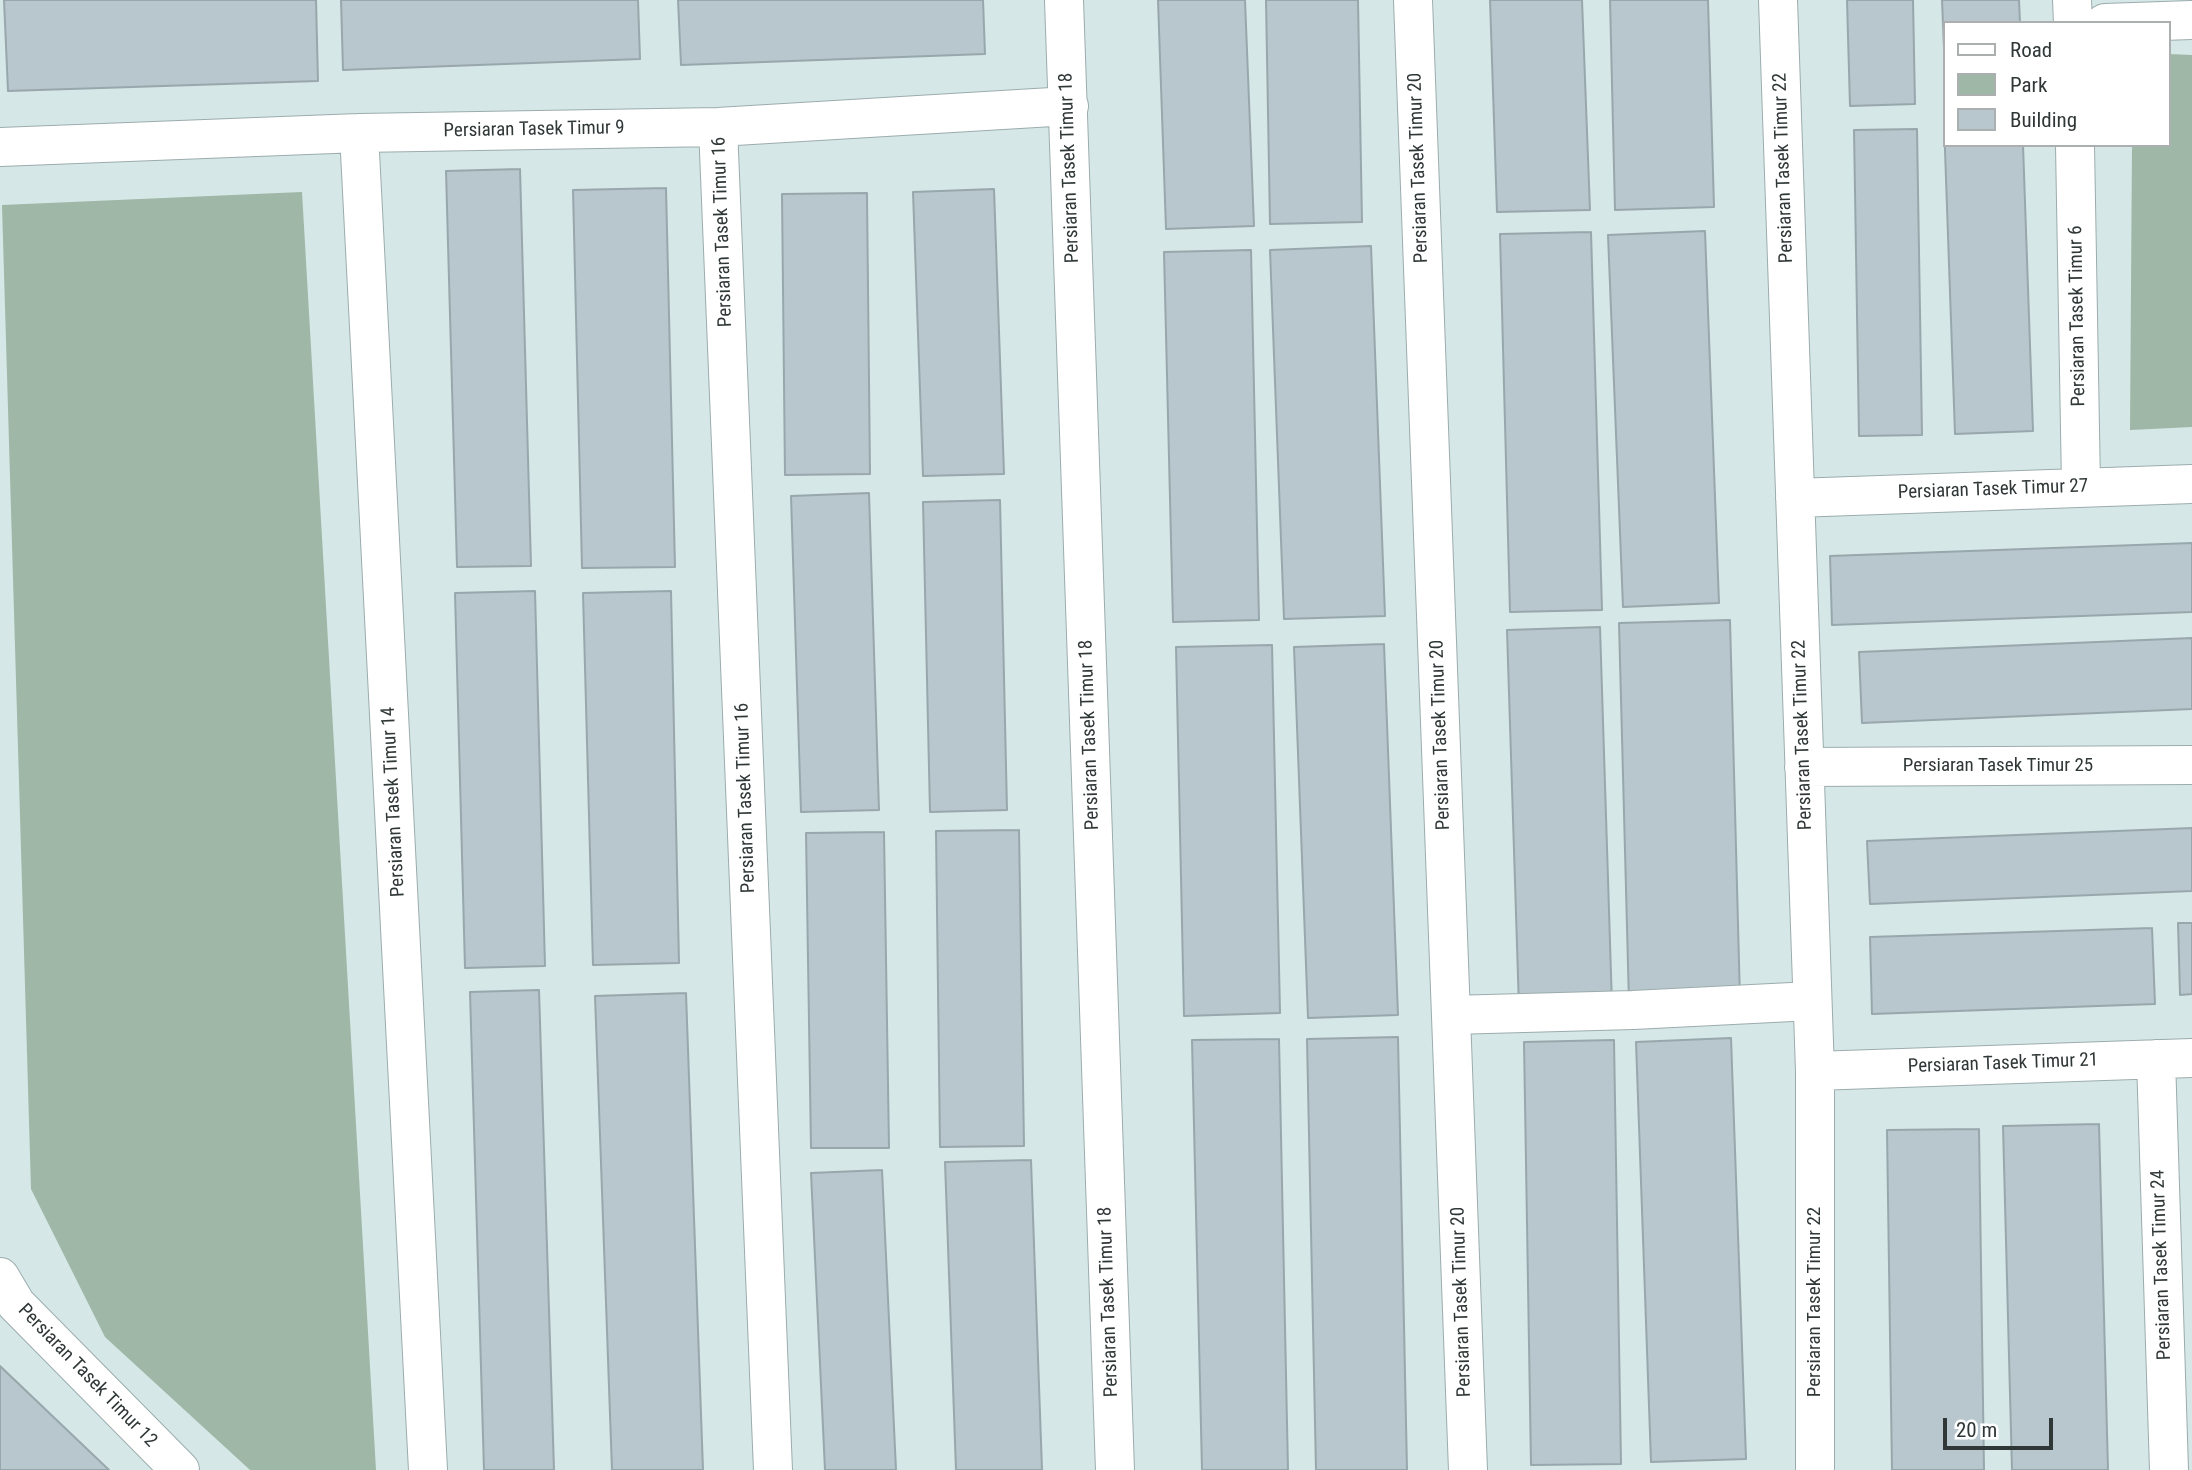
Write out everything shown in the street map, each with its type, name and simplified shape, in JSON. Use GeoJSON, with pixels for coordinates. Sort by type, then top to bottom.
{"type":"FeatureCollection","features":[{"type":"Feature","properties":{"kind":"street","name":"Persiaran Tasek Timur 18"},"geometry":{"type":"LineString","coordinates":[[1064,0],[1115,1470]]}},
{"type":"Feature","properties":{"kind":"street","name":"Persiaran Tasek Timur 20"},"geometry":{"type":"LineString","coordinates":[[1413,0],[1468,1470]]}},
{"type":"Feature","properties":{"kind":"street","name":"Persiaran Tasek Timur 22"},"geometry":{"type":"LineString","coordinates":[[1778,0],[1815,1071],[1815,1470]]}},
{"type":"Feature","properties":{"kind":"street"},"geometry":{"type":"LineString","coordinates":[[2072,0],[2073,21]]}},
{"type":"Feature","properties":{"kind":"street"},"geometry":{"type":"LineString","coordinates":[[2163,21],[2192,20]]}},
{"type":"Feature","properties":{"kind":"street","name":"Persiaran Tasek Timur 9"},"geometry":{"type":"LineString","coordinates":[[0,147],[359,133],[718,127],[1069,106]]}},
{"type":"Feature","properties":{"kind":"street","name":"Persiaran Tasek Timur 16"},"geometry":{"type":"LineString","coordinates":[[718,127],[773,1470]]}},
{"type":"Feature","properties":{"kind":"street","name":"Persiaran Tasek Timur 14"},"geometry":{"type":"LineString","coordinates":[[359,133],[428,1470]]}},
{"type":"Feature","properties":{"kind":"street","name":"Persiaran Tasek Timur 6"},"geometry":{"type":"LineString","coordinates":[[2075,147],[2081,486]]}},
{"type":"Feature","properties":{"kind":"street","name":"Persiaran Tasek Timur 27"},"geometry":{"type":"LineString","coordinates":[[1795,498],[2192,484]]}},
{"type":"Feature","properties":{"kind":"street","name":"Persiaran Tasek Timur 25"},"geometry":{"type":"LineString","coordinates":[[1804,767],[2192,765]]}},
{"type":"Feature","properties":{"kind":"street"},"geometry":{"type":"LineString","coordinates":[[1451,1014],[1633,1010],[1812,1001]]}},
{"type":"Feature","properties":{"kind":"street","name":"Persiaran Tasek Timur 21"},"geometry":{"type":"LineString","coordinates":[[1815,1071],[2174,1059]]}},
{"type":"Feature","properties":{"kind":"street","name":"Persiaran Tasek Timur 24"},"geometry":{"type":"LineString","coordinates":[[2169,1470],[2174,1059]]}},
{"type":"Feature","properties":{"kind":"street","name":"Persiaran Tasek Timur 12"},"geometry":{"type":"LineString","coordinates":[[0,1277],[16,1304],[180,1470]]}},
{"type":"Feature","properties":{"kind":"green space"},"geometry":{"type":"Polygon","coordinates":[[[2171,54],[2192,55],[2192,427],[2130,430],[2132,147],[2171,147],[2171,54]]]}},
{"type":"Feature","properties":{"kind":"green space"},"geometry":{"type":"Polygon","coordinates":[[[302,192],[376,1470],[250,1470],[105,1337],[31,1189],[2,205],[302,192]]]}},
{"type":"Feature","properties":{"kind":"building"},"geometry":{"type":"Polygon","coordinates":[[[4,0],[316,0],[318,81],[8,91],[4,0]]]}},
{"type":"Feature","properties":{"kind":"building"},"geometry":{"type":"Polygon","coordinates":[[[341,0],[638,0],[640,59],[343,70],[341,0]]]}},
{"type":"Feature","properties":{"kind":"building"},"geometry":{"type":"Polygon","coordinates":[[[678,0],[983,0],[985,54],[681,65],[678,0]]]}},
{"type":"Feature","properties":{"kind":"building"},"geometry":{"type":"Polygon","coordinates":[[[1158,0],[1245,0],[1254,226],[1166,229],[1158,0]]]}},
{"type":"Feature","properties":{"kind":"building"},"geometry":{"type":"Polygon","coordinates":[[[1266,0],[1358,0],[1362,222],[1270,224],[1266,0]]]}},
{"type":"Feature","properties":{"kind":"building"},"geometry":{"type":"Polygon","coordinates":[[[1490,0],[1582,0],[1590,210],[1497,212],[1490,0]]]}},
{"type":"Feature","properties":{"kind":"building"},"geometry":{"type":"Polygon","coordinates":[[[1610,0],[1708,0],[1714,207],[1615,210],[1610,0]]]}},
{"type":"Feature","properties":{"kind":"building"},"geometry":{"type":"Polygon","coordinates":[[[1847,0],[1913,0],[1915,104],[1850,106],[1847,0]]]}},
{"type":"Feature","properties":{"kind":"building"},"geometry":{"type":"Polygon","coordinates":[[[1942,0],[2019,0],[2020,21],[1944,21],[1944,49],[1942,0]]]}},
{"type":"Feature","properties":{"kind":"building"},"geometry":{"type":"Polygon","coordinates":[[[1917,129],[1922,435],[1859,436],[1854,130],[1917,129]]]}},
{"type":"Feature","properties":{"kind":"building"},"geometry":{"type":"Polygon","coordinates":[[[1945,147],[2023,147],[2033,431],[1955,434],[1945,147]]]}},
{"type":"Feature","properties":{"kind":"building"},"geometry":{"type":"Polygon","coordinates":[[[520,169],[531,566],[457,567],[446,171],[520,169]]]}},
{"type":"Feature","properties":{"kind":"building"},"geometry":{"type":"Polygon","coordinates":[[[666,188],[675,567],[582,568],[573,190],[666,188]]]}},
{"type":"Feature","properties":{"kind":"building"},"geometry":{"type":"Polygon","coordinates":[[[994,189],[1004,474],[923,476],[913,192],[994,189]]]}},
{"type":"Feature","properties":{"kind":"building"},"geometry":{"type":"Polygon","coordinates":[[[867,193],[870,474],[785,475],[782,194],[867,193]]]}},
{"type":"Feature","properties":{"kind":"building"},"geometry":{"type":"Polygon","coordinates":[[[1705,231],[1719,603],[1623,607],[1608,235],[1705,231]]]}},
{"type":"Feature","properties":{"kind":"building"},"geometry":{"type":"Polygon","coordinates":[[[1591,232],[1602,610],[1510,612],[1500,234],[1591,232]]]}},
{"type":"Feature","properties":{"kind":"building"},"geometry":{"type":"Polygon","coordinates":[[[1371,246],[1385,616],[1284,619],[1270,250],[1371,246]]]}},
{"type":"Feature","properties":{"kind":"building"},"geometry":{"type":"Polygon","coordinates":[[[1251,250],[1259,620],[1173,622],[1164,252],[1251,250]]]}},
{"type":"Feature","properties":{"kind":"building"},"geometry":{"type":"Polygon","coordinates":[[[869,493],[879,810],[801,812],[791,496],[869,493]]]}},
{"type":"Feature","properties":{"kind":"building"},"geometry":{"type":"Polygon","coordinates":[[[1000,500],[1007,810],[930,812],[923,502],[1000,500]]]}},
{"type":"Feature","properties":{"kind":"building"},"geometry":{"type":"Polygon","coordinates":[[[2192,543],[2192,612],[1832,625],[1830,556],[2192,543]]]}},
{"type":"Feature","properties":{"kind":"building"},"geometry":{"type":"Polygon","coordinates":[[[535,591],[545,966],[465,968],[455,593],[535,591]]]}},
{"type":"Feature","properties":{"kind":"building"},"geometry":{"type":"Polygon","coordinates":[[[671,591],[679,963],[593,965],[583,593],[671,591]]]}},
{"type":"Feature","properties":{"kind":"building"},"geometry":{"type":"Polygon","coordinates":[[[1730,620],[1740,1000],[1629,1003],[1619,623],[1730,620]]]}},
{"type":"Feature","properties":{"kind":"building"},"geometry":{"type":"Polygon","coordinates":[[[1600,627],[1612,1005],[1519,1008],[1507,630],[1600,627]]]}},
{"type":"Feature","properties":{"kind":"building"},"geometry":{"type":"Polygon","coordinates":[[[2192,638],[2192,709],[1862,723],[1859,652],[2192,638]]]}},
{"type":"Feature","properties":{"kind":"building"},"geometry":{"type":"Polygon","coordinates":[[[1384,644],[1398,1015],[1308,1018],[1294,647],[1384,644]]]}},
{"type":"Feature","properties":{"kind":"building"},"geometry":{"type":"Polygon","coordinates":[[[1272,645],[1280,1013],[1184,1016],[1176,647],[1272,645]]]}},
{"type":"Feature","properties":{"kind":"building"},"geometry":{"type":"Polygon","coordinates":[[[2192,828],[2192,891],[1870,904],[1867,841],[2192,828]]]}},
{"type":"Feature","properties":{"kind":"building"},"geometry":{"type":"Polygon","coordinates":[[[1019,830],[1024,1146],[940,1147],[936,831],[1019,830]]]}},
{"type":"Feature","properties":{"kind":"building"},"geometry":{"type":"Polygon","coordinates":[[[884,832],[889,1148],[811,1148],[806,833],[884,832]]]}},
{"type":"Feature","properties":{"kind":"building"},"geometry":{"type":"Polygon","coordinates":[[[2178,923],[2192,923],[2192,994],[2180,995],[2178,923]]]}},
{"type":"Feature","properties":{"kind":"building"},"geometry":{"type":"Polygon","coordinates":[[[2152,928],[2155,1004],[1872,1014],[1870,937],[2152,928]]]}},
{"type":"Feature","properties":{"kind":"building"},"geometry":{"type":"Polygon","coordinates":[[[539,990],[554,1470],[484,1470],[470,992],[539,990]]]}},
{"type":"Feature","properties":{"kind":"building"},"geometry":{"type":"Polygon","coordinates":[[[686,993],[703,1470],[612,1470],[595,996],[686,993]]]}},
{"type":"Feature","properties":{"kind":"building"},"geometry":{"type":"Polygon","coordinates":[[[1398,1037],[1407,1470],[1316,1470],[1307,1039],[1398,1037]]]}},
{"type":"Feature","properties":{"kind":"building"},"geometry":{"type":"Polygon","coordinates":[[[1731,1038],[1746,1459],[1651,1462],[1636,1042],[1731,1038]]]}},
{"type":"Feature","properties":{"kind":"building"},"geometry":{"type":"Polygon","coordinates":[[[1279,1039],[1288,1470],[1202,1470],[1192,1040],[1279,1039]]]}},
{"type":"Feature","properties":{"kind":"building"},"geometry":{"type":"Polygon","coordinates":[[[1614,1040],[1621,1464],[1531,1465],[1524,1042],[1614,1040]]]}},
{"type":"Feature","properties":{"kind":"building"},"geometry":{"type":"Polygon","coordinates":[[[2099,1124],[2108,1470],[2012,1470],[2003,1126],[2099,1124]]]}},
{"type":"Feature","properties":{"kind":"building"},"geometry":{"type":"Polygon","coordinates":[[[1979,1129],[1984,1470],[1892,1470],[1887,1130],[1979,1129]]]}},
{"type":"Feature","properties":{"kind":"building"},"geometry":{"type":"Polygon","coordinates":[[[1031,1160],[1042,1470],[956,1470],[945,1162],[1031,1160]]]}},
{"type":"Feature","properties":{"kind":"building"},"geometry":{"type":"Polygon","coordinates":[[[882,1170],[896,1470],[825,1470],[811,1173],[882,1170]]]}},
{"type":"Feature","properties":{"kind":"building"},"geometry":{"type":"Polygon","coordinates":[[[0,1366],[109,1470],[0,1470],[0,1366]]]}}]}
